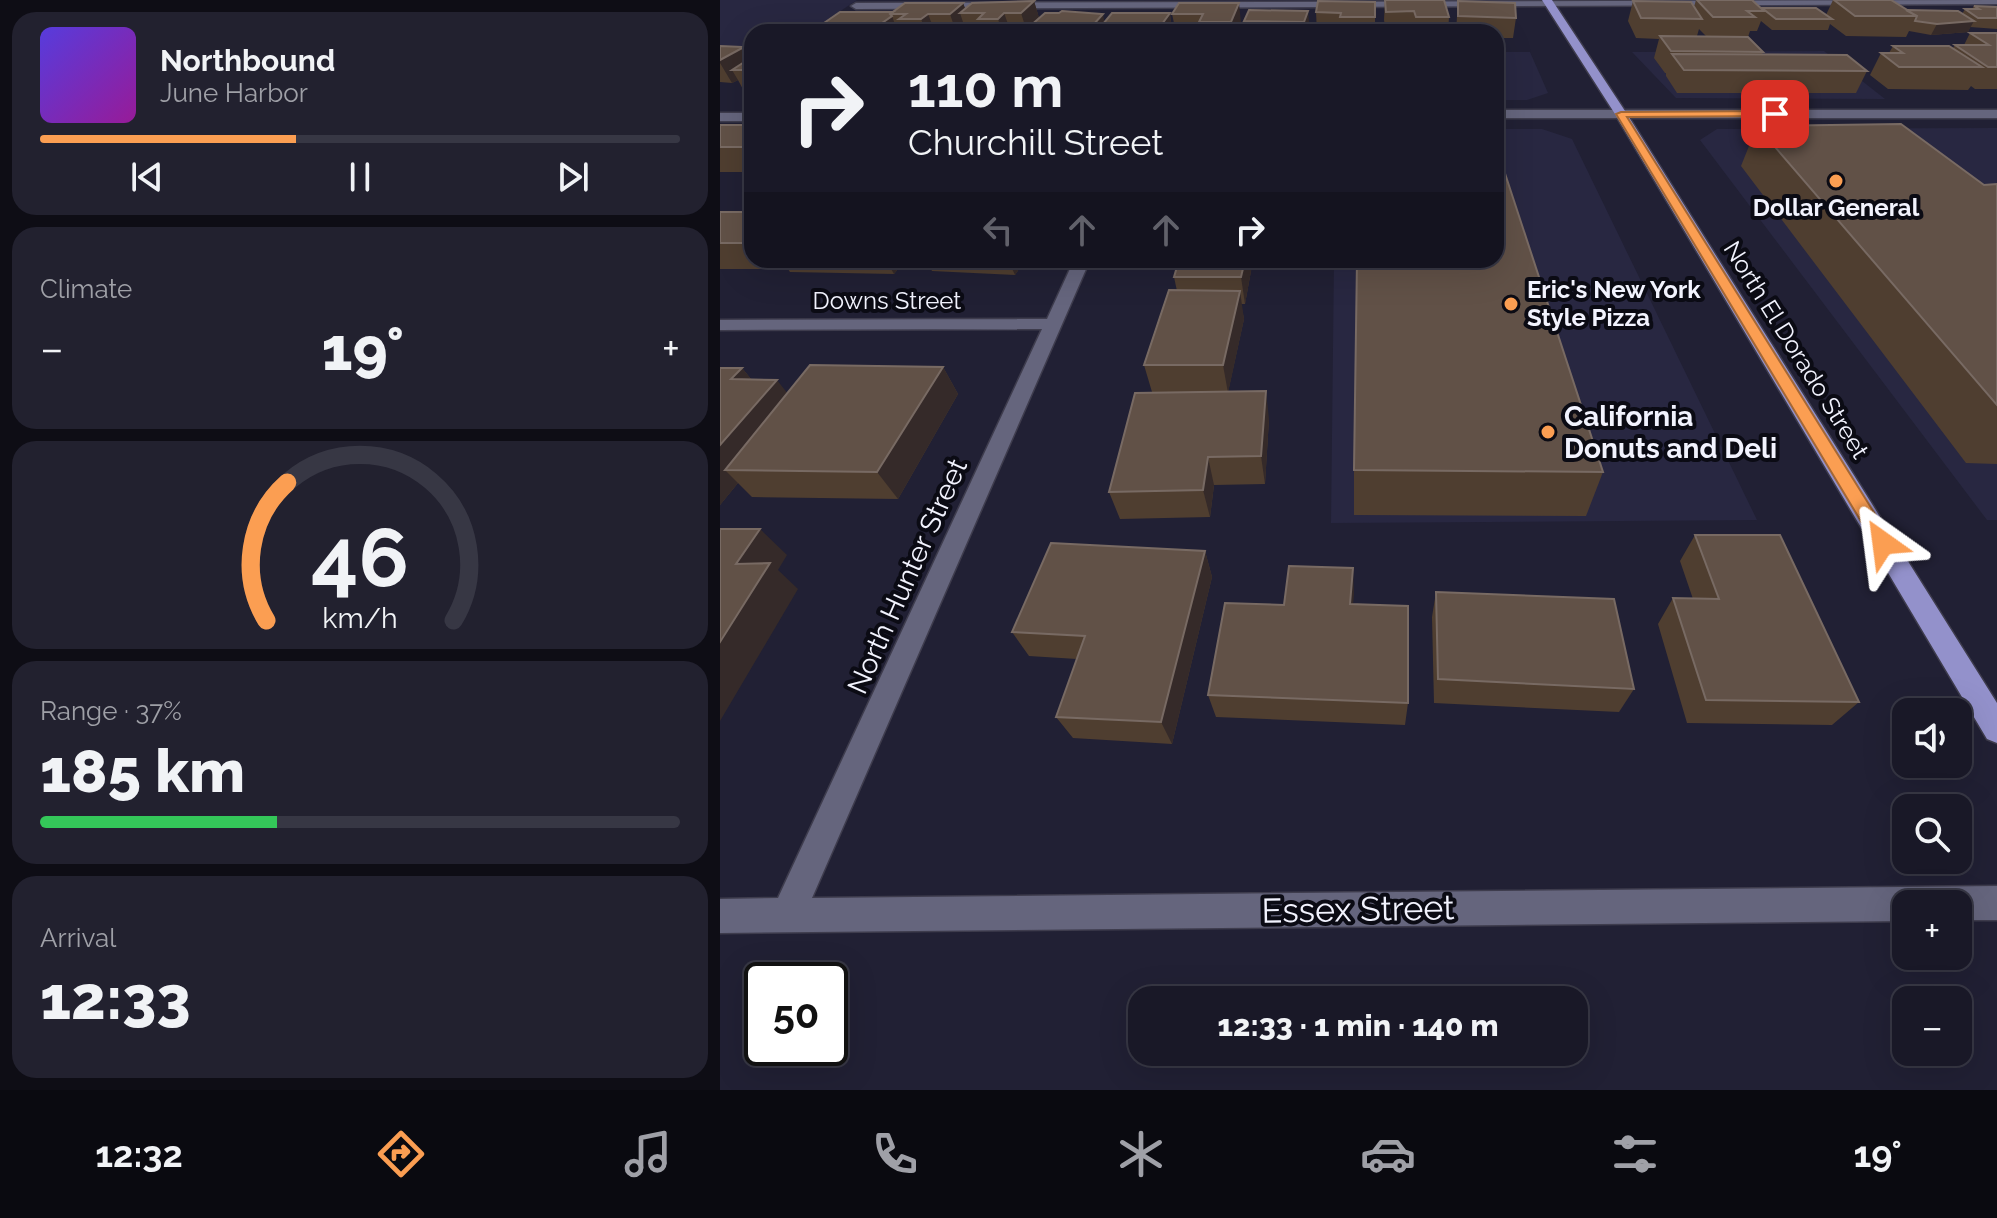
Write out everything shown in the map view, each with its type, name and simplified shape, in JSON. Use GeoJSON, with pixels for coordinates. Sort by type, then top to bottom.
{"type":"FeatureCollection","features":[{"type":"Feature","properties":{"kind":"main road","name":"North El Dorado Street"},"geometry":{"type":"LineString","coordinates":[[1548,1],[1621,114],[1997,729]]}},
{"type":"Feature","properties":{"kind":"street"},"geometry":{"type":"LineString","coordinates":[[856,6],[1997,1]]}},
{"type":"Feature","properties":{"kind":"street"},"geometry":{"type":"LineString","coordinates":[[1504,114],[1997,114]]}},
{"type":"Feature","properties":{"kind":"street"},"geometry":{"type":"LineString","coordinates":[[720,117],[744,117]]}},
{"type":"Feature","properties":{"kind":"street","name":"North Hunter Street"},"geometry":{"type":"LineString","coordinates":[[787,916],[1078,268]]}},
{"type":"Feature","properties":{"kind":"street","name":"Downs Street"},"geometry":{"type":"LineString","coordinates":[[720,325],[1054,324]]}},
{"type":"Feature","properties":{"kind":"street","name":"Essex Street"},"geometry":{"type":"LineString","coordinates":[[720,916],[1997,903]]}},
{"type":"Feature","properties":{"kind":"shaded area"},"geometry":{"type":"Polygon","coordinates":[[[720,0],[857,0],[821,24],[744,24],[744,58],[720,58],[720,0]]]}},
{"type":"Feature","properties":{"kind":"shaded area"},"geometry":{"type":"Polygon","coordinates":[[[1824,51],[1885,99],[1676,98],[1632,52],[1824,51]]]}},
{"type":"Feature","properties":{"kind":"shaded area"},"geometry":{"type":"Polygon","coordinates":[[[1504,52],[1530,52],[1548,93],[1527,100],[1504,100],[1504,52]]]}},
{"type":"Feature","properties":{"kind":"shaded area"},"geometry":{"type":"Polygon","coordinates":[[[1997,128],[1997,520],[1987,520],[1700,140],[1717,129],[1997,128]]]}},
{"type":"Feature","properties":{"kind":"shaded area"},"geometry":{"type":"Polygon","coordinates":[[[1504,129],[1542,129],[1572,139],[1757,520],[1331,523],[1334,268],[1504,268],[1504,129]]]}},
{"type":"Feature","properties":{"kind":"building"},"geometry":{"type":"Polygon","coordinates":[[[1385,0],[1444,0],[1449,17],[1416,17],[1414,11],[1386,12],[1385,0]]]}},
{"type":"Feature","properties":{"kind":"building"},"geometry":{"type":"Polygon","coordinates":[[[1697,0],[1752,0],[1764,11],[1747,11],[1755,17],[1713,17],[1697,0]]]}},
{"type":"Feature","properties":{"kind":"building"},"geometry":{"type":"Polygon","coordinates":[[[1834,0],[1891,0],[1917,16],[1855,16],[1834,0]]]}},
{"type":"Feature","properties":{"kind":"building"},"geometry":{"type":"Polygon","coordinates":[[[1034,1],[1021,13],[1004,13],[998,19],[978,19],[984,13],[960,13],[972,3],[1034,1]]]}},
{"type":"Feature","properties":{"kind":"building"},"geometry":{"type":"Polygon","coordinates":[[[1318,1],[1375,2],[1375,17],[1340,17],[1341,13],[1316,12],[1318,1]]]}},
{"type":"Feature","properties":{"kind":"building"},"geometry":{"type":"Polygon","coordinates":[[[1458,1],[1515,3],[1516,18],[1458,16],[1458,1]]]}},
{"type":"Feature","properties":{"kind":"building"},"geometry":{"type":"Polygon","coordinates":[[[1633,1],[1691,2],[1702,19],[1641,18],[1633,1]]]}},
{"type":"Feature","properties":{"kind":"building"},"geometry":{"type":"Polygon","coordinates":[[[905,3],[963,3],[950,14],[928,14],[921,19],[899,19],[906,14],[890,14],[905,3]]]}},
{"type":"Feature","properties":{"kind":"building"},"geometry":{"type":"Polygon","coordinates":[[[1179,3],[1239,3],[1231,22],[1199,22],[1203,14],[1172,14],[1179,3]]]}},
{"type":"Feature","properties":{"kind":"building"},"geometry":{"type":"Polygon","coordinates":[[[1974,6],[1997,7],[1997,18],[1978,18],[1965,9],[1979,9],[1974,6]]]}},
{"type":"Feature","properties":{"kind":"building"},"geometry":{"type":"Polygon","coordinates":[[[1762,8],[1816,8],[1832,19],[1776,19],[1762,8]]]}},
{"type":"Feature","properties":{"kind":"building"},"geometry":{"type":"Polygon","coordinates":[[[1249,10],[1308,11],[1304,22],[1244,21],[1249,10]]]}},
{"type":"Feature","properties":{"kind":"building"},"geometry":{"type":"Polygon","coordinates":[[[1906,10],[1958,11],[1974,21],[1937,24],[1915,21],[1917,16],[1906,10]]]}},
{"type":"Feature","properties":{"kind":"building"},"geometry":{"type":"Polygon","coordinates":[[[840,12],[893,12],[882,23],[824,23],[840,12]]]}},
{"type":"Feature","properties":{"kind":"building"},"geometry":{"type":"Polygon","coordinates":[[[1045,13],[1103,14],[1094,24],[1032,24],[1045,13]]]}},
{"type":"Feature","properties":{"kind":"building"},"geometry":{"type":"Polygon","coordinates":[[[1112,13],[1170,13],[1162,24],[1103,24],[1112,13]]]}},
{"type":"Feature","properties":{"kind":"building"},"geometry":{"type":"Polygon","coordinates":[[[1970,33],[1997,33],[1997,67],[1988,67],[1955,45],[1989,45],[1970,33]]]}},
{"type":"Feature","properties":{"kind":"building"},"geometry":{"type":"Polygon","coordinates":[[[1660,36],[1748,37],[1763,52],[1671,51],[1660,36]]]}},
{"type":"Feature","properties":{"kind":"building"},"geometry":{"type":"Polygon","coordinates":[[[720,46],[744,47],[720,60],[720,46]]]}},
{"type":"Feature","properties":{"kind":"building"},"geometry":{"type":"Polygon","coordinates":[[[1893,46],[1949,46],[1982,67],[1899,67],[1881,53],[1903,53],[1893,46]]]}},
{"type":"Feature","properties":{"kind":"building"},"geometry":{"type":"Polygon","coordinates":[[[1672,54],[1847,55],[1867,71],[1684,70],[1672,54]]]}},
{"type":"Feature","properties":{"kind":"building"},"geometry":{"type":"Polygon","coordinates":[[[744,62],[744,70],[732,70],[744,62]]]}},
{"type":"Feature","properties":{"kind":"building"},"geometry":{"type":"Polygon","coordinates":[[[1901,124],[1984,185],[1997,184],[1997,405],[1757,126],[1901,124]]]}},
{"type":"Feature","properties":{"kind":"building"},"geometry":{"type":"Polygon","coordinates":[[[720,125],[744,125],[744,146],[720,147],[720,125]]]}},
{"type":"Feature","properties":{"kind":"building"},"geometry":{"type":"Polygon","coordinates":[[[1504,170],[1603,472],[1354,470],[1357,268],[1504,268],[1504,170]]]}},
{"type":"Feature","properties":{"kind":"building"},"geometry":{"type":"Polygon","coordinates":[[[720,212],[744,212],[744,243],[720,243],[720,212]]]}},
{"type":"Feature","properties":{"kind":"building"},"geometry":{"type":"Polygon","coordinates":[[[1177,268],[1243,268],[1241,277],[1174,277],[1177,268]]]}},
{"type":"Feature","properties":{"kind":"building"},"geometry":{"type":"Polygon","coordinates":[[[1169,290],[1240,291],[1223,365],[1144,365],[1169,290]]]}},
{"type":"Feature","properties":{"kind":"building"},"geometry":{"type":"Polygon","coordinates":[[[810,365],[943,367],[877,472],[725,470],[810,365]]]}},
{"type":"Feature","properties":{"kind":"building"},"geometry":{"type":"Polygon","coordinates":[[[720,368],[742,368],[731,379],[777,380],[720,445],[720,368]]]}},
{"type":"Feature","properties":{"kind":"building"},"geometry":{"type":"Polygon","coordinates":[[[1266,391],[1261,456],[1208,457],[1203,490],[1109,492],[1135,393],[1266,391]]]}},
{"type":"Feature","properties":{"kind":"building"},"geometry":{"type":"Polygon","coordinates":[[[720,529],[760,529],[736,564],[770,563],[720,642],[720,529]]]}},
{"type":"Feature","properties":{"kind":"building"},"geometry":{"type":"Polygon","coordinates":[[[1695,535],[1780,535],[1859,702],[1706,700],[1673,598],[1719,599],[1695,535]]]}},
{"type":"Feature","properties":{"kind":"building"},"geometry":{"type":"Polygon","coordinates":[[[1051,543],[1205,551],[1161,722],[1056,717],[1085,636],[1012,632],[1051,543]]]}},
{"type":"Feature","properties":{"kind":"building"},"geometry":{"type":"Polygon","coordinates":[[[1289,566],[1353,568],[1350,604],[1408,606],[1408,703],[1208,695],[1225,603],[1284,605],[1289,566]]]}},
{"type":"Feature","properties":{"kind":"building"},"geometry":{"type":"Polygon","coordinates":[[[1436,592],[1614,599],[1634,689],[1438,679],[1436,592]]]}},
{"type":"Feature","properties":{"kind":"place","name":"Dollar General"},"geometry":{"type":"Point","coordinates":[1836,181]}},
{"type":"Feature","properties":{"kind":"place","name":"Eric's New York Style Pizza"},"geometry":{"type":"Point","coordinates":[1511,304]}},
{"type":"Feature","properties":{"kind":"place","name":"California Donuts and Deli"},"geometry":{"type":"Point","coordinates":[1548,432]}},
{"type":"Feature","properties":{"kind":"route"},"geometry":{"type":"LineString","coordinates":[[1775,114],[1621,114],[1883,543]]}}]}
